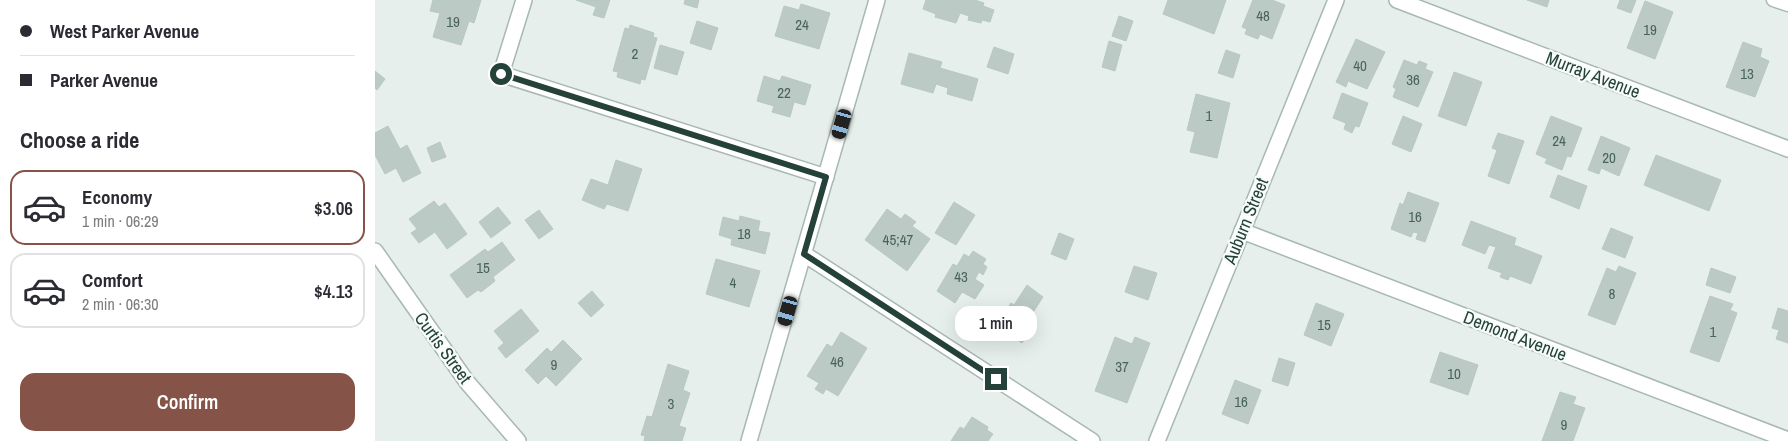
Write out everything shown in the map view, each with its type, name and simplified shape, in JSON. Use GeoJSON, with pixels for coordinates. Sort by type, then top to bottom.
{"type":"FeatureCollection","features":[{"type":"Feature","properties":{"kind":"street"},"geometry":{"type":"LineString","coordinates":[[524,0],[501,74],[826,177]]}},
{"type":"Feature","properties":{"kind":"street"},"geometry":{"type":"LineString","coordinates":[[749,441],[877,0]]}},
{"type":"Feature","properties":{"kind":"street","name":"Auburn Street"},"geometry":{"type":"LineString","coordinates":[[1157,441],[1335,0]]}},
{"type":"Feature","properties":{"kind":"street","name":"Murray Avenue"},"geometry":{"type":"LineString","coordinates":[[1397,0],[1788,149]]}},
{"type":"Feature","properties":{"kind":"street","name":"Demond Avenue"},"geometry":{"type":"LineString","coordinates":[[1242,231],[1788,440]]}},
{"type":"Feature","properties":{"kind":"street","name":"Curtis Street"},"geometry":{"type":"LineString","coordinates":[[375,251],[467,382],[518,441]]}},
{"type":"Feature","properties":{"kind":"street"},"geometry":{"type":"LineString","coordinates":[[804,254],[1092,441]]}},
{"type":"Feature","properties":{"kind":"lane"},"geometry":{"type":"LineString","coordinates":[[1773,0],[1788,5]]}},
{"type":"Feature","properties":{"kind":"building"},"geometry":{"type":"Polygon","coordinates":[[[433,0],[481,0],[474,23],[469,21],[461,45],[433,37],[440,13],[430,11],[433,0]]]}},
{"type":"Feature","properties":{"kind":"building"},"geometry":{"type":"Polygon","coordinates":[[[576,0],[610,0],[604,18],[593,15],[596,7],[576,0]]]}},
{"type":"Feature","properties":{"kind":"building"},"geometry":{"type":"Polygon","coordinates":[[[685,0],[699,0],[697,8],[684,4],[685,0]]]}},
{"type":"Feature","properties":{"kind":"building"},"geometry":{"type":"Polygon","coordinates":[[[926,0],[975,0],[984,3],[983,6],[994,10],[990,22],[982,20],[981,23],[968,20],[969,16],[960,13],[956,23],[935,17],[936,14],[923,9],[926,0]]]}},
{"type":"Feature","properties":{"kind":"building"},"geometry":{"type":"Polygon","coordinates":[[[1168,0],[1226,0],[1214,34],[1163,14],[1168,0]]]}},
{"type":"Feature","properties":{"kind":"building"},"geometry":{"type":"Polygon","coordinates":[[[1253,0],[1272,0],[1285,5],[1272,39],[1260,34],[1258,39],[1245,34],[1247,29],[1242,27],[1253,0]]]}},
{"type":"Feature","properties":{"kind":"building"},"geometry":{"type":"Polygon","coordinates":[[[1527,0],[1549,0],[1547,7],[1527,0]]]}},
{"type":"Feature","properties":{"kind":"building"},"geometry":{"type":"Polygon","coordinates":[[[1620,0],[1636,0],[1631,13],[1617,8],[1620,0]]]}},
{"type":"Feature","properties":{"kind":"building"},"geometry":{"type":"Polygon","coordinates":[[[1645,1],[1673,12],[1655,59],[1627,48],[1645,1]]]}},
{"type":"Feature","properties":{"kind":"building"},"geometry":{"type":"Polygon","coordinates":[[[801,4],[830,13],[819,49],[775,36],[784,6],[799,10],[801,4]]]}},
{"type":"Feature","properties":{"kind":"building"},"geometry":{"type":"Polygon","coordinates":[[[1119,16],[1133,21],[1126,41],[1112,36],[1119,16]]]}},
{"type":"Feature","properties":{"kind":"building"},"geometry":{"type":"Polygon","coordinates":[[[697,21],[718,28],[711,50],[690,43],[697,21]]]}},
{"type":"Feature","properties":{"kind":"building"},"geometry":{"type":"Polygon","coordinates":[[[630,25],[654,33],[653,37],[657,38],[645,80],[641,79],[640,84],[617,77],[618,72],[613,71],[625,28],[629,29],[630,25]]]}},
{"type":"Feature","properties":{"kind":"building"},"geometry":{"type":"Polygon","coordinates":[[[1356,39],[1385,52],[1367,89],[1348,81],[1346,87],[1336,82],[1356,39]]]}},
{"type":"Feature","properties":{"kind":"building"},"geometry":{"type":"Polygon","coordinates":[[[1109,41],[1122,45],[1115,71],[1102,67],[1109,41]]]}},
{"type":"Feature","properties":{"kind":"building"},"geometry":{"type":"Polygon","coordinates":[[[1743,42],[1762,49],[1760,57],[1769,61],[1755,97],[1726,87],[1743,42]]]}},
{"type":"Feature","properties":{"kind":"building"},"geometry":{"type":"Polygon","coordinates":[[[660,45],[684,52],[677,75],[654,68],[660,45]]]}},
{"type":"Feature","properties":{"kind":"building"},"geometry":{"type":"Polygon","coordinates":[[[994,47],[1014,54],[1008,74],[987,67],[994,47]]]}},
{"type":"Feature","properties":{"kind":"building"},"geometry":{"type":"Polygon","coordinates":[[[1226,50],[1240,55],[1233,78],[1218,73],[1226,50]]]}},
{"type":"Feature","properties":{"kind":"building"},"geometry":{"type":"Polygon","coordinates":[[[909,53],[942,62],[940,68],[978,79],[972,101],[947,94],[948,88],[936,84],[933,93],[901,84],[909,53]]]}},
{"type":"Feature","properties":{"kind":"building"},"geometry":{"type":"Polygon","coordinates":[[[1404,60],[1417,65],[1419,61],[1427,64],[1425,69],[1433,72],[1418,107],[1393,97],[1396,89],[1393,87],[1404,60]]]}},
{"type":"Feature","properties":{"kind":"building"},"geometry":{"type":"Polygon","coordinates":[[[375,71],[385,79],[377,90],[375,88],[375,71]]]}},
{"type":"Feature","properties":{"kind":"building"},"geometry":{"type":"Polygon","coordinates":[[[1454,72],[1482,82],[1466,126],[1438,116],[1454,72]]]}},
{"type":"Feature","properties":{"kind":"building"},"geometry":{"type":"Polygon","coordinates":[[[764,76],[780,81],[782,76],[811,85],[805,105],[794,102],[790,117],[772,112],[774,106],[757,101],[764,76]]]}},
{"type":"Feature","properties":{"kind":"building"},"geometry":{"type":"Polygon","coordinates":[[[1342,93],[1368,103],[1359,127],[1355,126],[1352,133],[1344,129],[1346,123],[1333,118],[1342,93]]]}},
{"type":"Feature","properties":{"kind":"building"},"geometry":{"type":"Polygon","coordinates":[[[1196,94],[1230,103],[1217,158],[1190,152],[1195,132],[1187,130],[1196,94]]]}},
{"type":"Feature","properties":{"kind":"building"},"geometry":{"type":"Polygon","coordinates":[[[1403,116],[1422,124],[1411,152],[1392,144],[1403,116]]]}},
{"type":"Feature","properties":{"kind":"building"},"geometry":{"type":"Polygon","coordinates":[[[1551,116],[1582,128],[1571,157],[1567,156],[1562,170],[1545,163],[1547,159],[1536,154],[1551,116]]]}},
{"type":"Feature","properties":{"kind":"building"},"geometry":{"type":"Polygon","coordinates":[[[388,126],[400,149],[407,145],[421,173],[403,182],[396,168],[385,174],[375,155],[375,133],[388,126]]]}},
{"type":"Feature","properties":{"kind":"building"},"geometry":{"type":"Polygon","coordinates":[[[1498,133],[1524,141],[1509,184],[1488,176],[1497,150],[1492,148],[1498,133]]]}},
{"type":"Feature","properties":{"kind":"building"},"geometry":{"type":"Polygon","coordinates":[[[1601,136],[1630,148],[1619,176],[1601,168],[1599,174],[1588,170],[1601,136]]]}},
{"type":"Feature","properties":{"kind":"building"},"geometry":{"type":"Polygon","coordinates":[[[440,142],[446,157],[432,162],[427,148],[440,142]]]}},
{"type":"Feature","properties":{"kind":"building"},"geometry":{"type":"Polygon","coordinates":[[[1656,155],[1721,180],[1709,211],[1644,185],[1656,155]]]}},
{"type":"Feature","properties":{"kind":"building"},"geometry":{"type":"Polygon","coordinates":[[[616,160],[642,169],[628,211],[607,204],[604,209],[582,200],[591,179],[608,185],[616,160]]]}},
{"type":"Feature","properties":{"kind":"building"},"geometry":{"type":"Polygon","coordinates":[[[1558,175],[1587,186],[1579,209],[1550,197],[1558,175]]]}},
{"type":"Feature","properties":{"kind":"building"},"geometry":{"type":"Polygon","coordinates":[[[1408,192],[1439,203],[1425,242],[1416,239],[1418,233],[1413,232],[1411,237],[1391,229],[1400,203],[1403,205],[1408,192]]]}},
{"type":"Feature","properties":{"kind":"building"},"geometry":{"type":"Polygon","coordinates":[[[434,201],[439,207],[445,203],[467,234],[447,249],[435,232],[419,243],[411,233],[417,229],[409,219],[434,201]]]}},
{"type":"Feature","properties":{"kind":"building"},"geometry":{"type":"Polygon","coordinates":[[[954,202],[975,215],[956,245],[935,233],[954,202]]]}},
{"type":"Feature","properties":{"kind":"building"},"geometry":{"type":"Polygon","coordinates":[[[498,207],[511,223],[491,238],[479,222],[498,207]]]}},
{"type":"Feature","properties":{"kind":"building"},"geometry":{"type":"Polygon","coordinates":[[[887,209],[901,219],[905,214],[916,222],[912,226],[930,239],[907,271],[865,240],[887,209]]]}},
{"type":"Feature","properties":{"kind":"building"},"geometry":{"type":"Polygon","coordinates":[[[539,210],[553,229],[539,239],[525,220],[539,210]]]}},
{"type":"Feature","properties":{"kind":"building"},"geometry":{"type":"Polygon","coordinates":[[[740,216],[760,221],[758,231],[770,233],[765,254],[731,245],[732,239],[719,235],[723,217],[739,221],[740,216]]]}},
{"type":"Feature","properties":{"kind":"building"},"geometry":{"type":"Polygon","coordinates":[[[1471,221],[1516,238],[1514,245],[1542,256],[1531,284],[1510,276],[1508,280],[1500,277],[1502,273],[1488,268],[1496,247],[1489,245],[1485,254],[1462,245],[1471,221]]]}},
{"type":"Feature","properties":{"kind":"building"},"geometry":{"type":"Polygon","coordinates":[[[1611,228],[1633,237],[1625,258],[1602,249],[1611,228]]]}},
{"type":"Feature","properties":{"kind":"building"},"geometry":{"type":"Polygon","coordinates":[[[1059,233],[1074,239],[1066,260],[1051,254],[1059,233]]]}},
{"type":"Feature","properties":{"kind":"building"},"geometry":{"type":"Polygon","coordinates":[[[502,242],[515,260],[493,277],[495,281],[481,292],[478,290],[467,298],[450,275],[485,249],[488,252],[502,242]]]}},
{"type":"Feature","properties":{"kind":"building"},"geometry":{"type":"Polygon","coordinates":[[[973,251],[986,259],[983,264],[987,267],[983,275],[979,272],[975,279],[984,285],[975,299],[962,292],[955,303],[937,291],[953,264],[957,266],[964,254],[969,257],[973,251]]]}},
{"type":"Feature","properties":{"kind":"building"},"geometry":{"type":"Polygon","coordinates":[[[716,259],[760,271],[749,307],[706,294],[716,259]]]}},
{"type":"Feature","properties":{"kind":"building"},"geometry":{"type":"Polygon","coordinates":[[[1134,266],[1157,273],[1148,300],[1125,292],[1134,266]]]}},
{"type":"Feature","properties":{"kind":"building"},"geometry":{"type":"Polygon","coordinates":[[[1619,266],[1636,273],[1615,325],[1588,315],[1607,268],[1616,272],[1619,266]]]}},
{"type":"Feature","properties":{"kind":"building"},"geometry":{"type":"Polygon","coordinates":[[[1711,268],[1736,277],[1730,293],[1706,285],[1711,268]]]}},
{"type":"Feature","properties":{"kind":"building"},"geometry":{"type":"Polygon","coordinates":[[[1027,285],[1043,297],[1030,317],[1037,321],[1022,343],[1012,336],[1011,339],[994,328],[1011,303],[1014,305],[1027,285]]]}},
{"type":"Feature","properties":{"kind":"building"},"geometry":{"type":"Polygon","coordinates":[[[592,291],[604,305],[591,317],[578,303],[592,291]]]}},
{"type":"Feature","properties":{"kind":"building"},"geometry":{"type":"Polygon","coordinates":[[[1710,296],[1733,304],[1730,310],[1737,313],[1719,362],[1690,352],[1710,296]]]}},
{"type":"Feature","properties":{"kind":"building"},"geometry":{"type":"Polygon","coordinates":[[[1316,303],[1344,314],[1331,346],[1304,335],[1316,303]]]}},
{"type":"Feature","properties":{"kind":"building"},"geometry":{"type":"Polygon","coordinates":[[[1778,308],[1788,311],[1788,343],[1776,339],[1779,330],[1772,328],[1778,308]]]}},
{"type":"Feature","properties":{"kind":"building"},"geometry":{"type":"Polygon","coordinates":[[[521,309],[539,331],[506,358],[498,348],[504,343],[494,331],[521,309]]]}},
{"type":"Feature","properties":{"kind":"building"},"geometry":{"type":"Polygon","coordinates":[[[841,332],[867,348],[838,396],[826,389],[823,394],[815,389],[819,383],[807,376],[827,344],[832,347],[841,332]]]}},
{"type":"Feature","properties":{"kind":"building"},"geometry":{"type":"Polygon","coordinates":[[[1115,337],[1132,344],[1135,337],[1150,343],[1127,403],[1095,391],[1115,337]]]}},
{"type":"Feature","properties":{"kind":"building"},"geometry":{"type":"Polygon","coordinates":[[[563,340],[582,359],[556,386],[546,376],[538,384],[525,370],[547,348],[551,352],[563,340]]]}},
{"type":"Feature","properties":{"kind":"building"},"geometry":{"type":"Polygon","coordinates":[[[1440,352],[1478,365],[1468,395],[1430,382],[1440,352]]]}},
{"type":"Feature","properties":{"kind":"building"},"geometry":{"type":"Polygon","coordinates":[[[1279,358],[1295,363],[1288,386],[1272,381],[1279,358]]]}},
{"type":"Feature","properties":{"kind":"building"},"geometry":{"type":"Polygon","coordinates":[[[668,364],[689,371],[683,390],[690,393],[679,426],[686,428],[682,441],[644,441],[645,436],[641,435],[647,416],[652,417],[668,364]]]}},
{"type":"Feature","properties":{"kind":"building"},"geometry":{"type":"Polygon","coordinates":[[[1235,380],[1261,390],[1248,424],[1222,414],[1235,380]]]}},
{"type":"Feature","properties":{"kind":"building"},"geometry":{"type":"Polygon","coordinates":[[[1560,392],[1576,397],[1573,404],[1585,408],[1573,441],[1542,441],[1560,392]]]}},
{"type":"Feature","properties":{"kind":"building"},"geometry":{"type":"Polygon","coordinates":[[[972,417],[988,427],[987,430],[993,434],[988,441],[951,441],[960,427],[964,429],[972,417]]]}},
{"type":"Feature","properties":{"kind":"route"},"geometry":{"type":"LineString","coordinates":[[501,74],[826,177],[804,254],[996,379]]}}]}
